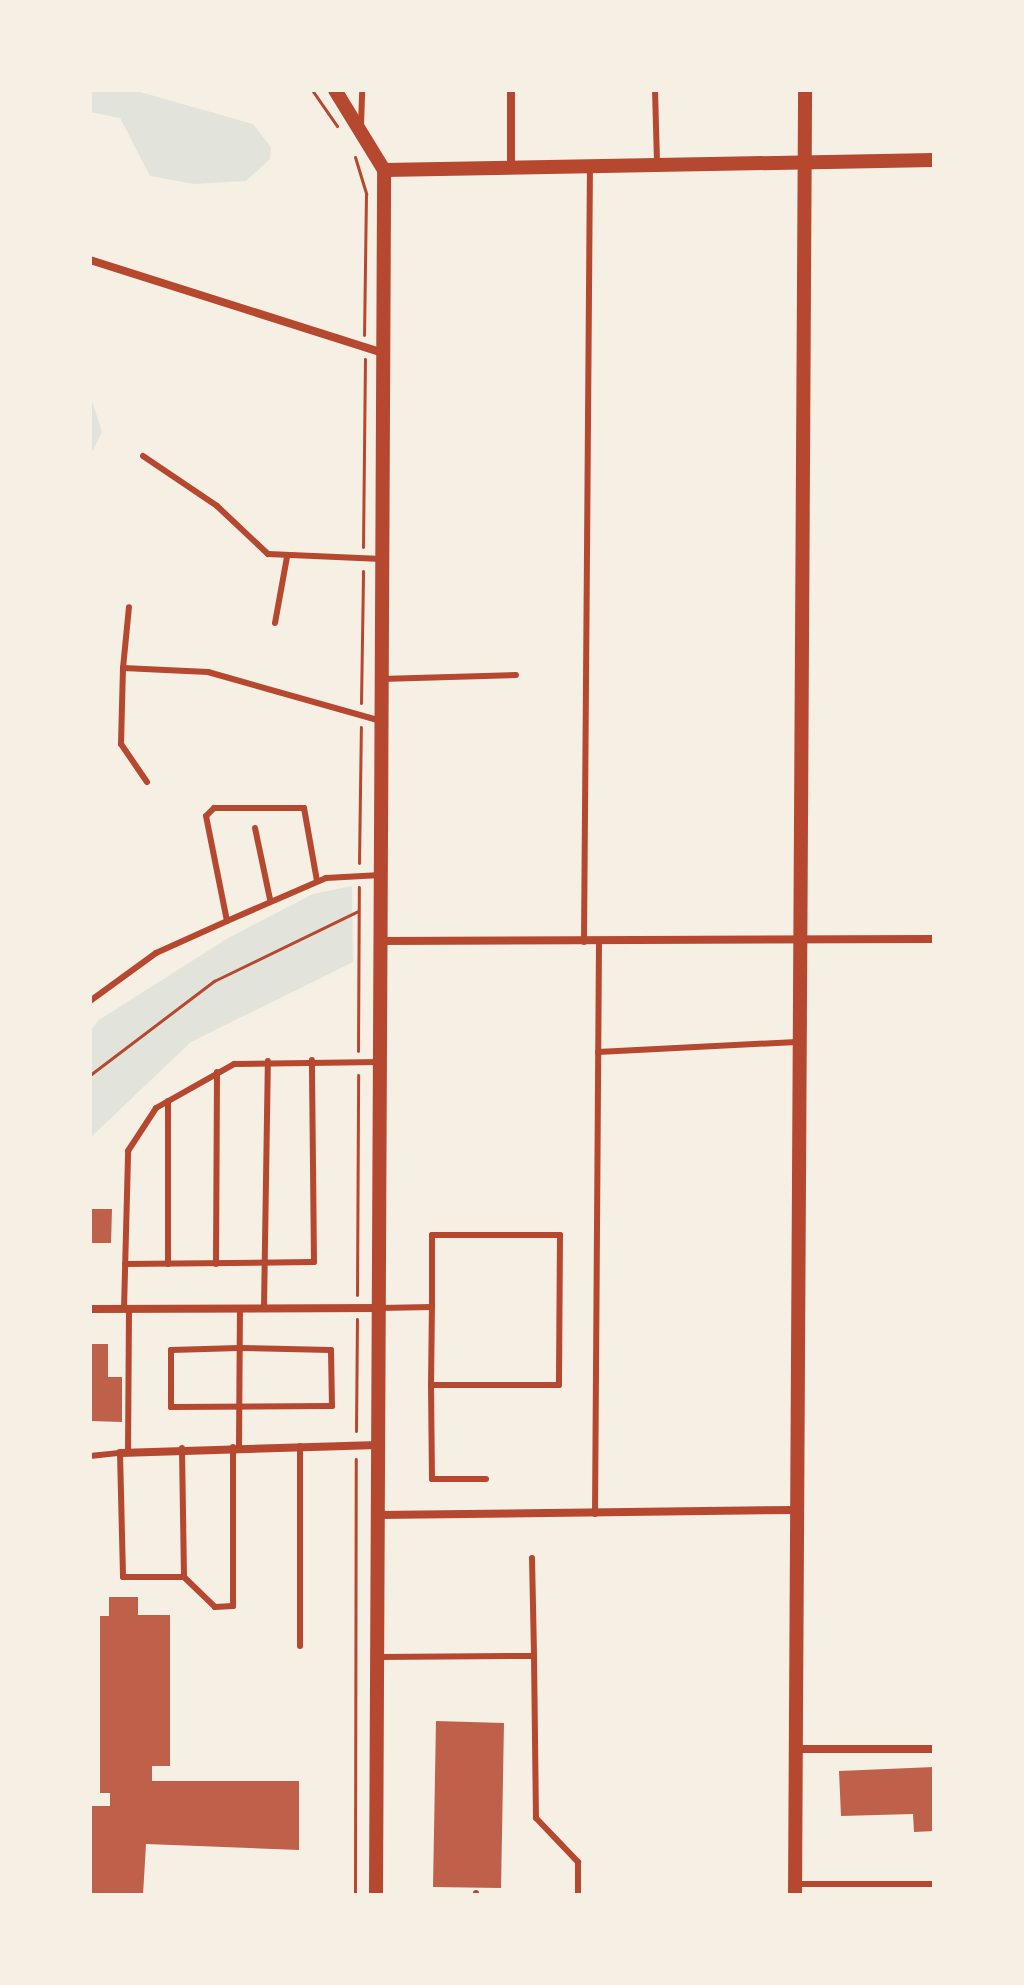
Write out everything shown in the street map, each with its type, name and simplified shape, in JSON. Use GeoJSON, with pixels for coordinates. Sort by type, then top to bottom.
{"type":"FeatureCollection","features":[{"type":"Feature","properties":{"kind":"street"},"geometry":{"type":"LineString","coordinates":[[335,90],[384,170],[376,1895]]}},
{"type":"Feature","properties":{"kind":"street"},"geometry":{"type":"LineString","coordinates":[[511,90],[511,164]]}},
{"type":"Feature","properties":{"kind":"street"},"geometry":{"type":"LineString","coordinates":[[795,1890],[797,1042],[805,90]]}},
{"type":"Feature","properties":{"kind":"street"},"geometry":{"type":"LineString","coordinates":[[384,170],[511,164],[934,160]]}},
{"type":"Feature","properties":{"kind":"street"},"geometry":{"type":"LineString","coordinates":[[90,260],[384,353]]}},
{"type":"Feature","properties":{"kind":"street"},"geometry":{"type":"LineString","coordinates":[[380,941],[934,939]]}},
{"type":"Feature","properties":{"kind":"street"},"geometry":{"type":"LineString","coordinates":[[90,1309],[380,1308]]}},
{"type":"Feature","properties":{"kind":"street"},"geometry":{"type":"LineString","coordinates":[[124,1452],[182,1448],[378,1445]]}},
{"type":"Feature","properties":{"kind":"street"},"geometry":{"type":"LineString","coordinates":[[378,1515],[796,1510]]}},
{"type":"Feature","properties":{"kind":"street"},"geometry":{"type":"LineString","coordinates":[[795,1749],[934,1749]]}},
{"type":"Feature","properties":{"kind":"lane"},"geometry":{"type":"LineString","coordinates":[[361,132],[362,90]]}},
{"type":"Feature","properties":{"kind":"lane"},"geometry":{"type":"LineString","coordinates":[[655,90],[657,163]]}},
{"type":"Feature","properties":{"kind":"lane"},"geometry":{"type":"LineString","coordinates":[[584,942],[590,163]]}},
{"type":"Feature","properties":{"kind":"lane"},"geometry":{"type":"LineString","coordinates":[[143,456],[217,506],[268,554],[382,559]]}},
{"type":"Feature","properties":{"kind":"lane"},"geometry":{"type":"LineString","coordinates":[[275,623],[287,557]]}},
{"type":"Feature","properties":{"kind":"lane"},"geometry":{"type":"LineString","coordinates":[[129,607],[123,668],[121,744],[147,782]]}},
{"type":"Feature","properties":{"kind":"lane"},"geometry":{"type":"LineString","coordinates":[[123,668],[208,672],[381,721]]}},
{"type":"Feature","properties":{"kind":"lane"},"geometry":{"type":"LineString","coordinates":[[381,679],[516,675]]}},
{"type":"Feature","properties":{"kind":"lane"},"geometry":{"type":"LineString","coordinates":[[227,921],[206,816],[214,808],[304,808],[317,881]]}},
{"type":"Feature","properties":{"kind":"lane"},"geometry":{"type":"LineString","coordinates":[[255,828],[270,899]]}},
{"type":"Feature","properties":{"kind":"lane"},"geometry":{"type":"LineString","coordinates":[[90,1001],[156,953],[270,899],[317,881],[359,874],[381,875]]}},
{"type":"Feature","properties":{"kind":"lane"},"geometry":{"type":"LineString","coordinates":[[595,1514],[599,942]]}},
{"type":"Feature","properties":{"kind":"lane"},"geometry":{"type":"LineString","coordinates":[[598,1052],[797,1042]]}},
{"type":"Feature","properties":{"kind":"lane"},"geometry":{"type":"LineString","coordinates":[[125,1264],[314,1262],[312,1060]]}},
{"type":"Feature","properties":{"kind":"lane"},"geometry":{"type":"LineString","coordinates":[[240,1309],[233,1606],[215,1607],[184,1577],[123,1577],[128,1151],[168,1101],[217,1072],[268,1061],[380,1062]]}},
{"type":"Feature","properties":{"kind":"lane"},"geometry":{"type":"LineString","coordinates":[[264,1308],[268,1061]]}},
{"type":"Feature","properties":{"kind":"lane"},"geometry":{"type":"LineString","coordinates":[[216,1264],[217,1072]]}},
{"type":"Feature","properties":{"kind":"lane"},"geometry":{"type":"LineString","coordinates":[[168,1101],[168,1264]]}},
{"type":"Feature","properties":{"kind":"lane"},"geometry":{"type":"LineString","coordinates":[[431,1385],[559,1385],[560,1235],[432,1235],[431,1385],[432,1479],[486,1479]]}},
{"type":"Feature","properties":{"kind":"lane"},"geometry":{"type":"LineString","coordinates":[[380,1308],[432,1307]]}},
{"type":"Feature","properties":{"kind":"lane"},"geometry":{"type":"LineString","coordinates":[[239,1348],[331,1350],[332,1406],[171,1407],[171,1350],[239,1348]]}},
{"type":"Feature","properties":{"kind":"lane"},"geometry":{"type":"LineString","coordinates":[[300,1446],[300,1646]]}},
{"type":"Feature","properties":{"kind":"lane"},"geometry":{"type":"LineString","coordinates":[[182,1448],[184,1577]]}},
{"type":"Feature","properties":{"kind":"lane"},"geometry":{"type":"LineString","coordinates":[[90,1456],[124,1452]]}},
{"type":"Feature","properties":{"kind":"lane"},"geometry":{"type":"LineString","coordinates":[[532,1558],[536,1818],[578,1862],[578,1895]]}},
{"type":"Feature","properties":{"kind":"lane"},"geometry":{"type":"LineString","coordinates":[[378,1657],[534,1656]]}},
{"type":"Feature","properties":{"kind":"lane"},"geometry":{"type":"LineString","coordinates":[[795,1890],[934,1884]]}},
{"type":"Feature","properties":{"kind":"path"},"geometry":{"type":"LineString","coordinates":[[312,90],[346,140]]}},
{"type":"Feature","properties":{"kind":"path"},"geometry":{"type":"LineString","coordinates":[[354,153],[366,194],[364,335]]}},
{"type":"Feature","properties":{"kind":"path"},"geometry":{"type":"LineString","coordinates":[[355,1895],[358,910],[365,362]]}},
{"type":"Feature","properties":{"kind":"path"},"geometry":{"type":"LineString","coordinates":[[90,1075],[214,981],[358,910]]}},
{"type":"Feature","properties":{"kind":"shaded area"},"geometry":{"type":"Polygon","coordinates":[[[90,90],[133,90],[253,124],[271,147],[270,159],[246,181],[194,184],[150,176],[120,118],[90,112],[90,90]]]}},
{"type":"Feature","properties":{"kind":"shaded area"},"geometry":{"type":"Polygon","coordinates":[[[90,395],[102,432],[90,456],[90,395]]]}},
{"type":"Feature","properties":{"kind":"shaded area"},"geometry":{"type":"Polygon","coordinates":[[[352,886],[353,962],[191,1042],[90,1138],[90,1031],[99,1020],[228,938],[313,894],[352,886]]]}},
{"type":"Feature","properties":{"kind":"building"},"geometry":{"type":"Polygon","coordinates":[[[90,1209],[112,1209],[111,1243],[90,1243],[90,1209]]]}},
{"type":"Feature","properties":{"kind":"building"},"geometry":{"type":"Polygon","coordinates":[[[90,1344],[108,1344],[108,1377],[122,1377],[122,1422],[90,1421],[90,1344]]]}},
{"type":"Feature","properties":{"kind":"building"},"geometry":{"type":"Polygon","coordinates":[[[109,1597],[138,1597],[138,1615],[170,1615],[170,1766],[152,1766],[152,1781],[299,1781],[299,1850],[146,1844],[143,1895],[90,1895],[90,1806],[110,1806],[110,1793],[100,1793],[100,1616],[109,1616],[109,1597]]]}},
{"type":"Feature","properties":{"kind":"building"},"geometry":{"type":"Polygon","coordinates":[[[436,1721],[504,1723],[501,1888],[433,1887],[436,1721]]]}},
{"type":"Feature","properties":{"kind":"building"},"geometry":{"type":"Polygon","coordinates":[[[934,1767],[934,1831],[914,1832],[913,1814],[841,1816],[839,1771],[934,1767]]]}}]}
